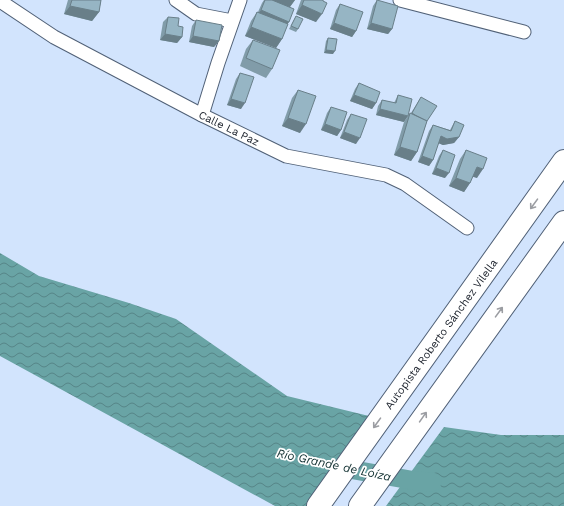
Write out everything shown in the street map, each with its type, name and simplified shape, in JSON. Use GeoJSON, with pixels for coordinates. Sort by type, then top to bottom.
{"type":"FeatureCollection","features":[{"type":"Feature","properties":{"kind":"highway","name":"Autopista Roberto Sánchez Vilella"},"geometry":{"type":"LineString","coordinates":[[318,506],[560,167]]}},
{"type":"Feature","properties":{"kind":"highway"},"geometry":{"type":"LineString","coordinates":[[360,506],[564,222]]}},
{"type":"Feature","properties":{"kind":"street"},"geometry":{"type":"LineString","coordinates":[[176,0],[196,14],[232,21]]}},
{"type":"Feature","properties":{"kind":"street"},"geometry":{"type":"LineString","coordinates":[[202,115],[240,0]]}},
{"type":"Feature","properties":{"kind":"street"},"geometry":{"type":"LineString","coordinates":[[400,0],[524,32]]}},
{"type":"Feature","properties":{"kind":"street","name":"Calle La Paz"},"geometry":{"type":"LineString","coordinates":[[0,1],[54,37],[202,115],[286,156],[386,176],[405,184],[467,228]]}},
{"type":"Feature","properties":{"kind":"water"},"geometry":{"type":"Polygon","coordinates":[[[0,253],[39,276],[176,319],[287,396],[369,416],[306,506],[275,506],[0,356],[0,253]]]}},
{"type":"Feature","properties":{"kind":"water"},"geometry":{"type":"Polygon","coordinates":[[[444,427],[501,435],[564,435],[564,506],[386,506],[444,427]]]}},
{"type":"Feature","properties":{"kind":"building"},"geometry":{"type":"Polygon","coordinates":[[[72,0],[101,0],[99,12],[70,6],[72,0]]]}},
{"type":"Feature","properties":{"kind":"building"},"geometry":{"type":"Polygon","coordinates":[[[265,0],[272,0],[294,9],[289,22],[261,10],[265,0]]]}},
{"type":"Feature","properties":{"kind":"building"},"geometry":{"type":"Polygon","coordinates":[[[304,0],[323,0],[327,3],[322,14],[302,5],[304,0]]]}},
{"type":"Feature","properties":{"kind":"building"},"geometry":{"type":"Polygon","coordinates":[[[377,0],[398,6],[392,29],[371,23],[377,0]]]}},
{"type":"Feature","properties":{"kind":"building"},"geometry":{"type":"Polygon","coordinates":[[[340,4],[363,12],[356,31],[334,23],[340,4]]]}},
{"type":"Feature","properties":{"kind":"building"},"geometry":{"type":"Polygon","coordinates":[[[257,12],[288,24],[282,39],[251,27],[257,12]]]}},
{"type":"Feature","properties":{"kind":"building"},"geometry":{"type":"Polygon","coordinates":[[[296,16],[303,19],[298,29],[291,26],[296,16]]]}},
{"type":"Feature","properties":{"kind":"building"},"geometry":{"type":"Polygon","coordinates":[[[168,17],[179,18],[178,26],[183,27],[182,37],[165,34],[168,17]]]}},
{"type":"Feature","properties":{"kind":"building"},"geometry":{"type":"Polygon","coordinates":[[[196,20],[222,25],[219,41],[193,36],[196,20]]]}},
{"type":"Feature","properties":{"kind":"building"},"geometry":{"type":"Polygon","coordinates":[[[328,38],[337,39],[335,51],[326,50],[328,38]]]}},
{"type":"Feature","properties":{"kind":"building"},"geometry":{"type":"Polygon","coordinates":[[[253,40],[280,50],[272,69],[246,58],[253,40]]]}},
{"type":"Feature","properties":{"kind":"building"},"geometry":{"type":"Polygon","coordinates":[[[240,73],[254,77],[245,103],[231,99],[240,73]]]}},
{"type":"Feature","properties":{"kind":"building"},"geometry":{"type":"Polygon","coordinates":[[[359,83],[380,92],[376,103],[354,95],[359,83]]]}},
{"type":"Feature","properties":{"kind":"building"},"geometry":{"type":"Polygon","coordinates":[[[298,90],[316,96],[306,124],[288,118],[298,90]]]}},
{"type":"Feature","properties":{"kind":"building"},"geometry":{"type":"Polygon","coordinates":[[[398,95],[412,99],[408,116],[380,109],[382,100],[396,103],[398,95]]]}},
{"type":"Feature","properties":{"kind":"building"},"geometry":{"type":"Polygon","coordinates":[[[421,97],[437,106],[427,121],[412,113],[421,97]]]}},
{"type":"Feature","properties":{"kind":"building"},"geometry":{"type":"Polygon","coordinates":[[[331,107],[347,112],[341,130],[325,124],[331,107]]]}},
{"type":"Feature","properties":{"kind":"building"},"geometry":{"type":"Polygon","coordinates":[[[410,113],[427,121],[417,152],[400,147],[410,113]]]}},
{"type":"Feature","properties":{"kind":"building"},"geometry":{"type":"Polygon","coordinates":[[[351,114],[367,119],[360,138],[344,132],[351,114]]]}},
{"type":"Feature","properties":{"kind":"building"},"geometry":{"type":"Polygon","coordinates":[[[455,121],[464,125],[459,137],[447,139],[441,136],[433,160],[422,156],[433,125],[451,131],[455,121]]]}},
{"type":"Feature","properties":{"kind":"building"},"geometry":{"type":"Polygon","coordinates":[[[443,150],[455,155],[449,173],[436,168],[443,150]]]}},
{"type":"Feature","properties":{"kind":"building"},"geometry":{"type":"Polygon","coordinates":[[[466,150],[487,158],[483,169],[477,167],[470,183],[456,178],[466,150]]]}},
{"type":"Feature","properties":{"kind":"waterway","name":"Río Grande de Loíza"},"geometry":{"type":"LineString","coordinates":[[332,466],[416,481],[432,482]]}}]}
